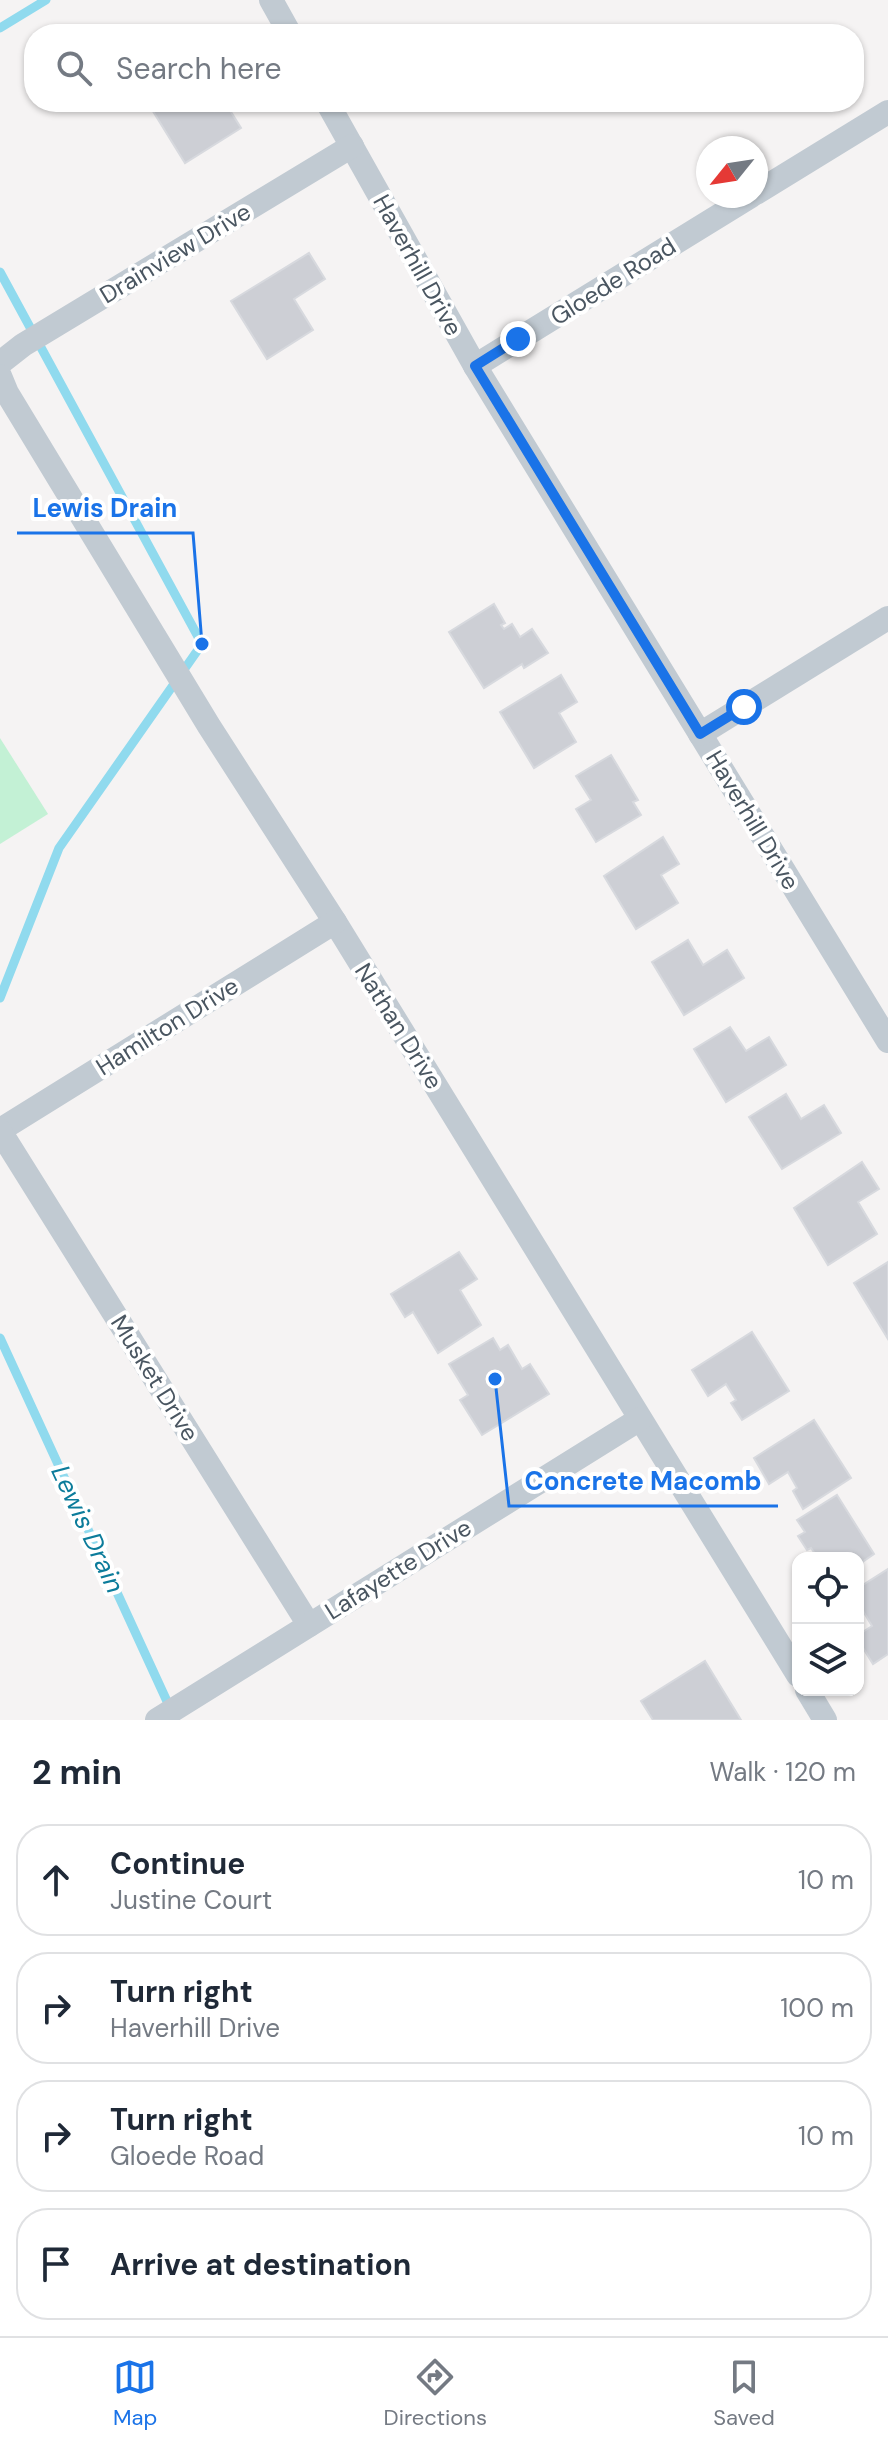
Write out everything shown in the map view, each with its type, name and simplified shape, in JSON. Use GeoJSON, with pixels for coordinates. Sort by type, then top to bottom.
{"type":"FeatureCollection","features":[{"type":"Feature","properties":{"kind":"street"},"geometry":{"type":"LineString","coordinates":[[271,0],[284,24]]}},
{"type":"Feature","properties":{"kind":"street","name":"Haverhill Drive"},"geometry":{"type":"LineString","coordinates":[[333,112],[475,366],[888,1041]]}},
{"type":"Feature","properties":{"kind":"street","name":"Gloede Road"},"geometry":{"type":"LineString","coordinates":[[768,186],[888,112]]}},
{"type":"Feature","properties":{"kind":"street","name":"Drainview Drive"},"geometry":{"type":"LineString","coordinates":[[0,363],[23,345],[352,146]]}},
{"type":"Feature","properties":{"kind":"street","name":"Gloede Road"},"geometry":{"type":"LineString","coordinates":[[475,366],[733,208]]}},
{"type":"Feature","properties":{"kind":"street","name":"Nathan Drive"},"geometry":{"type":"LineString","coordinates":[[0,376],[7,393],[209,726],[335,922],[792,1665]]}},
{"type":"Feature","properties":{"kind":"street"},"geometry":{"type":"LineString","coordinates":[[700,734],[888,618]]}},
{"type":"Feature","properties":{"kind":"street","name":"Hamilton Drive"},"geometry":{"type":"LineString","coordinates":[[0,1130],[335,922]]}},
{"type":"Feature","properties":{"kind":"street","name":"Musket Drive"},"geometry":{"type":"LineString","coordinates":[[0,1130],[309,1625]]}},
{"type":"Feature","properties":{"kind":"street","name":"Lafayette Drive"},"geometry":{"type":"LineString","coordinates":[[157,1720],[640,1419]]}},
{"type":"Feature","properties":{"kind":"street"},"geometry":{"type":"LineString","coordinates":[[811,1696],[825,1720]]}},
{"type":"Feature","properties":{"kind":"green space"},"geometry":{"type":"Polygon","coordinates":[[[0,738],[48,814],[0,844],[0,738]]]}},
{"type":"Feature","properties":{"kind":"building"},"geometry":{"type":"Polygon","coordinates":[[[153,112],[231,112],[241,128],[185,163],[153,112]]]}},
{"type":"Feature","properties":{"kind":"building"},"geometry":{"type":"Polygon","coordinates":[[[309,253],[325,279],[294,299],[313,330],[267,359],[231,301],[309,253]]]}},
{"type":"Feature","properties":{"kind":"building"},"geometry":{"type":"Polygon","coordinates":[[[494,604],[505,623],[501,625],[504,629],[512,624],[520,637],[532,629],[548,653],[524,668],[522,664],[484,688],[449,632],[494,604]]]}},
{"type":"Feature","properties":{"kind":"building"},"geometry":{"type":"Polygon","coordinates":[[[561,675],[577,702],[559,713],[576,742],[534,768],[500,712],[561,675]]]}},
{"type":"Feature","properties":{"kind":"building"},"geometry":{"type":"Polygon","coordinates":[[[611,755],[638,800],[633,802],[641,815],[596,842],[576,809],[591,800],[576,776],[611,755]]]}},
{"type":"Feature","properties":{"kind":"building"},"geometry":{"type":"Polygon","coordinates":[[[663,837],[679,864],[661,875],[678,903],[636,929],[604,876],[663,837]]]}},
{"type":"Feature","properties":{"kind":"building"},"geometry":{"type":"Polygon","coordinates":[[[688,940],[703,965],[727,950],[744,978],[684,1015],[652,962],[688,940]]]}},
{"type":"Feature","properties":{"kind":"building"},"geometry":{"type":"Polygon","coordinates":[[[730,1027],[746,1051],[769,1037],[786,1065],[726,1102],[694,1049],[730,1027]]]}},
{"type":"Feature","properties":{"kind":"building"},"geometry":{"type":"Polygon","coordinates":[[[786,1094],[801,1119],[824,1105],[841,1133],[782,1169],[749,1117],[786,1094]]]}},
{"type":"Feature","properties":{"kind":"building"},"geometry":{"type":"Polygon","coordinates":[[[862,1162],[879,1189],[858,1202],[877,1234],[828,1265],[794,1208],[862,1162]]]}},
{"type":"Feature","properties":{"kind":"building"},"geometry":{"type":"Polygon","coordinates":[[[459,1252],[477,1279],[460,1290],[481,1325],[438,1353],[413,1312],[405,1317],[391,1294],[459,1252]]]}},
{"type":"Feature","properties":{"kind":"building"},"geometry":{"type":"Polygon","coordinates":[[[888,1262],[888,1339],[854,1283],[888,1262]]]}},
{"type":"Feature","properties":{"kind":"building"},"geometry":{"type":"Polygon","coordinates":[[[752,1332],[789,1391],[742,1420],[731,1403],[736,1400],[726,1384],[708,1396],[692,1370],[752,1332]]]}},
{"type":"Feature","properties":{"kind":"building"},"geometry":{"type":"Polygon","coordinates":[[[493,1338],[500,1350],[508,1345],[522,1369],[530,1364],[549,1394],[482,1435],[460,1400],[468,1395],[449,1364],[493,1338]]]}},
{"type":"Feature","properties":{"kind":"building"},"geometry":{"type":"Polygon","coordinates":[[[814,1420],[851,1478],[803,1509],[793,1491],[797,1488],[788,1472],[769,1484],[754,1458],[814,1420]]]}},
{"type":"Feature","properties":{"kind":"building"},"geometry":{"type":"Polygon","coordinates":[[[837,1495],[874,1554],[864,1561],[864,1552],[807,1550],[798,1536],[805,1532],[797,1520],[837,1495]]]}},
{"type":"Feature","properties":{"kind":"building"},"geometry":{"type":"Polygon","coordinates":[[[888,1569],[888,1654],[873,1664],[864,1650],[864,1631],[872,1626],[864,1613],[864,1584],[888,1569]]]}},
{"type":"Feature","properties":{"kind":"building"},"geometry":{"type":"Polygon","coordinates":[[[705,1661],[741,1720],[653,1720],[641,1701],[705,1661]]]}},
{"type":"Feature","properties":{"kind":"waterway"},"geometry":{"type":"LineString","coordinates":[[0,28],[46,0]]}},
{"type":"Feature","properties":{"kind":"waterway","name":"Lewis Drain"},"geometry":{"type":"LineString","coordinates":[[0,272],[202,644],[59,848],[0,998]]}},
{"type":"Feature","properties":{"kind":"waterway","name":"Lewis Drain"},"geometry":{"type":"LineString","coordinates":[[0,1338],[171,1710]]}},
{"type":"Feature","properties":{"kind":"place","name":"Lewis Drain"},"geometry":{"type":"Point","coordinates":[202,644]}},
{"type":"Feature","properties":{"kind":"place","name":"Concrete Macomb"},"geometry":{"type":"Point","coordinates":[495,1379]}},
{"type":"Feature","properties":{"kind":"route"},"geometry":{"type":"LineString","coordinates":[[518,339],[475,366],[700,734],[744,707]]}}]}
